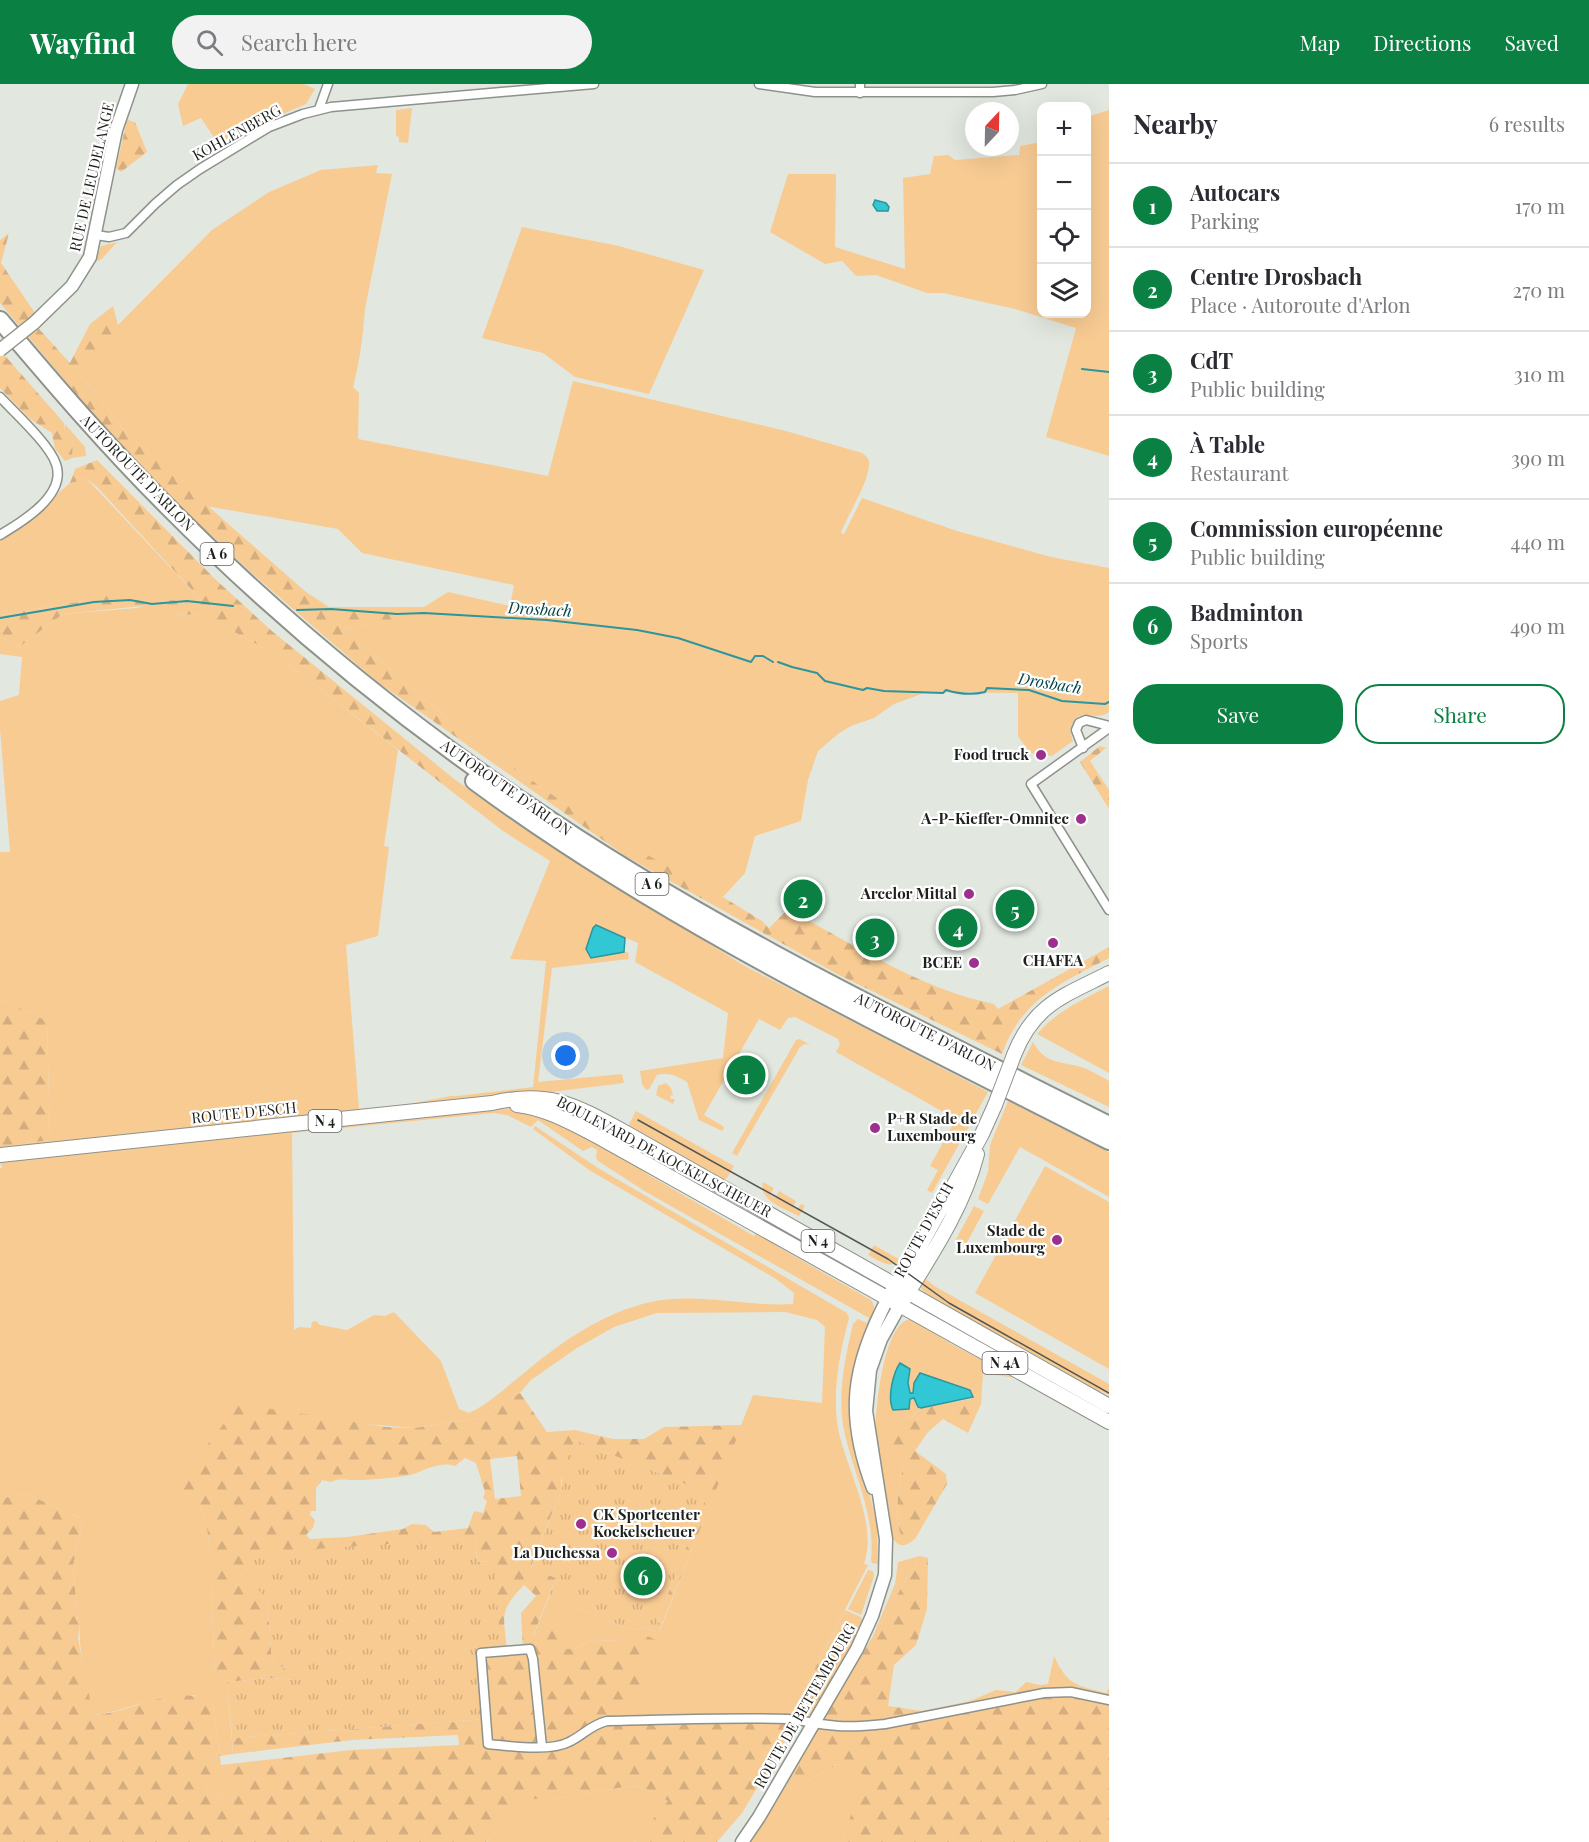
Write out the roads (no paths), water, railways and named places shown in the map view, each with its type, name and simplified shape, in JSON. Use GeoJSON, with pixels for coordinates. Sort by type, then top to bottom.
{"type":"FeatureCollection","features":[{"type":"Feature","properties":{"kind":"highway","name":"AUTOROUTE D'ARLON"},"geometry":{"type":"LineString","coordinates":[[0,320],[110,447],[230,567],[349,670],[462,759],[560,826],[681,901],[841,990],[1109,1125]]}},
{"type":"Feature","properties":{"kind":"highway","name":"AUTOROUTE D'ARLON"},"geometry":{"type":"LineString","coordinates":[[0,336],[102,454],[223,575],[316,658],[376,707],[502,802],[606,870],[770,966],[1109,1141]]}},
{"type":"Feature","properties":{"kind":"main road","name":"RUE DE LEUDELANGE"},"geometry":{"type":"LineString","coordinates":[[0,350],[34,322],[78,278],[90,257],[116,130],[132,84]]}},
{"type":"Feature","properties":{"kind":"main road","name":"ROUTE D'ESCH"},"geometry":{"type":"LineString","coordinates":[[894,1302],[895,1285],[917,1252],[982,1134],[1027,1029],[1055,1000],[1109,973]]}},
{"type":"Feature","properties":{"kind":"main road","name":"BOULEVARD DE KOCKELSCHEUER"},"geometry":{"type":"LineString","coordinates":[[492,1104],[511,1099],[540,1098],[584,1110],[1109,1406]]}},
{"type":"Feature","properties":{"kind":"main road","name":"ROUTE D'ESCH"},"geometry":{"type":"LineString","coordinates":[[0,1155],[492,1104]]}},
{"type":"Feature","properties":{"kind":"main road","name":"BOULEVARD DE KOCKELSCHEUER"},"geometry":{"type":"LineString","coordinates":[[492,1104],[531,1106],[571,1123],[1109,1422]]}},
{"type":"Feature","properties":{"kind":"main road","name":"ROUTE D'ESCH"},"geometry":{"type":"LineString","coordinates":[[894,1302],[908,1293],[969,1183],[982,1134]]}},
{"type":"Feature","properties":{"kind":"main road","name":"ROUTE DE BETTEMBOURG"},"geometry":{"type":"LineString","coordinates":[[742,1842],[759,1817],[857,1649],[872,1617],[886,1567],[886,1539],[866,1411],[868,1382],[870,1370],[894,1302]]}},
{"type":"Feature","properties":{"kind":"street"},"geometry":{"type":"LineString","coordinates":[[319,109],[328,84]]}},
{"type":"Feature","properties":{"kind":"street","name":"KOHLENBERG"},"geometry":{"type":"LineString","coordinates":[[96,235],[109,237],[126,233],[162,197],[200,169],[269,127],[319,109],[594,84]]}},
{"type":"Feature","properties":{"kind":"street"},"geometry":{"type":"LineString","coordinates":[[759,84],[815,92],[860,89],[993,92],[1039,84]]}},
{"type":"Feature","properties":{"kind":"street"},"geometry":{"type":"LineString","coordinates":[[0,397],[51,454],[57,466],[58,477],[47,501],[20,523],[0,535]]}},
{"type":"Feature","properties":{"kind":"street"},"geometry":{"type":"LineString","coordinates":[[1083,748],[1076,730],[1079,723],[1086,720],[1109,727]]}},
{"type":"Feature","properties":{"kind":"street"},"geometry":{"type":"LineString","coordinates":[[1109,727],[1031,784],[1109,910]]}},
{"type":"Feature","properties":{"kind":"street"},"geometry":{"type":"LineString","coordinates":[[542,1747],[530,1649],[482,1653],[488,1744],[542,1747],[559,1746],[570,1742],[594,1724],[607,1721],[789,1719],[828,1725],[885,1724],[1044,1693],[1071,1692],[1109,1700]]}},
{"type":"Feature","properties":{"kind":"water"},"geometry":{"type":"Polygon","coordinates":[[[875,200],[886,203],[889,207],[888,211],[877,211],[873,205],[875,200]]]}},
{"type":"Feature","properties":{"kind":"water"},"geometry":{"type":"Polygon","coordinates":[[[596,925],[625,938],[624,952],[591,958],[586,949],[596,925]]]}},
{"type":"Feature","properties":{"kind":"water"},"geometry":{"type":"Polygon","coordinates":[[[900,1363],[910,1369],[908,1383],[910,1393],[913,1393],[914,1383],[920,1373],[970,1390],[973,1397],[921,1408],[918,1407],[914,1398],[910,1399],[909,1409],[893,1410],[892,1386],[900,1363]]]}},
{"type":"Feature","properties":{"kind":"waterway"},"geometry":{"type":"LineString","coordinates":[[1082,369],[1109,372]]}},
{"type":"Feature","properties":{"kind":"waterway","name":"Drosbach"},"geometry":{"type":"LineString","coordinates":[[0,618],[94,602],[130,600],[152,604],[187,601],[233,606]]}},
{"type":"Feature","properties":{"kind":"waterway","name":"Drosbach"},"geometry":{"type":"LineString","coordinates":[[297,610],[331,609],[547,620],[637,630],[678,638],[751,662],[755,656],[763,656],[773,662]]}},
{"type":"Feature","properties":{"kind":"waterway","name":"Drosbach"},"geometry":{"type":"LineString","coordinates":[[778,662],[817,673],[825,681],[863,690],[867,688],[884,691],[943,693],[946,690],[971,694],[985,692],[987,688],[1029,690],[1062,701],[1105,704],[1109,702]]}},
{"type":"Feature","properties":{"kind":"tram line"},"geometry":{"type":"LineString","coordinates":[[638,1120],[888,1259],[949,1303],[1109,1393]]}},
{"type":"Feature","properties":{"kind":"place","name":"Food truck"},"geometry":{"type":"Point","coordinates":[1041,755]}},
{"type":"Feature","properties":{"kind":"place","name":"A-P-Kieffer-Omnitec"},"geometry":{"type":"Point","coordinates":[1081,819]}},
{"type":"Feature","properties":{"kind":"place","name":"Arcelor Mittal"},"geometry":{"type":"Point","coordinates":[969,894]}},
{"type":"Feature","properties":{"kind":"place","name":"Centre Drosbach"},"geometry":{"type":"Point","coordinates":[803,899]}},
{"type":"Feature","properties":{"kind":"place","name":"Commission européenne"},"geometry":{"type":"Point","coordinates":[1015,909]}},
{"type":"Feature","properties":{"kind":"place","name":"À Table"},"geometry":{"type":"Point","coordinates":[958,928]}},
{"type":"Feature","properties":{"kind":"place","name":"CdT"},"geometry":{"type":"Point","coordinates":[875,938]}},
{"type":"Feature","properties":{"kind":"place","name":"CHAFEA"},"geometry":{"type":"Point","coordinates":[1053,943]}},
{"type":"Feature","properties":{"kind":"place","name":"BCEE"},"geometry":{"type":"Point","coordinates":[974,963]}},
{"type":"Feature","properties":{"kind":"place","name":"Autocars"},"geometry":{"type":"Point","coordinates":[746,1075]}},
{"type":"Feature","properties":{"kind":"place","name":"P+R Stade de Luxembourg"},"geometry":{"type":"Point","coordinates":[875,1128]}},
{"type":"Feature","properties":{"kind":"place","name":"Stade de Luxembourg"},"geometry":{"type":"Point","coordinates":[1057,1240]}},
{"type":"Feature","properties":{"kind":"place","name":"CK Sportcenter Kockelscheuer"},"geometry":{"type":"Point","coordinates":[581,1524]}},
{"type":"Feature","properties":{"kind":"place","name":"La Duchessa"},"geometry":{"type":"Point","coordinates":[612,1553]}},
{"type":"Feature","properties":{"kind":"place","name":"Badminton"},"geometry":{"type":"Point","coordinates":[643,1576]}}]}
